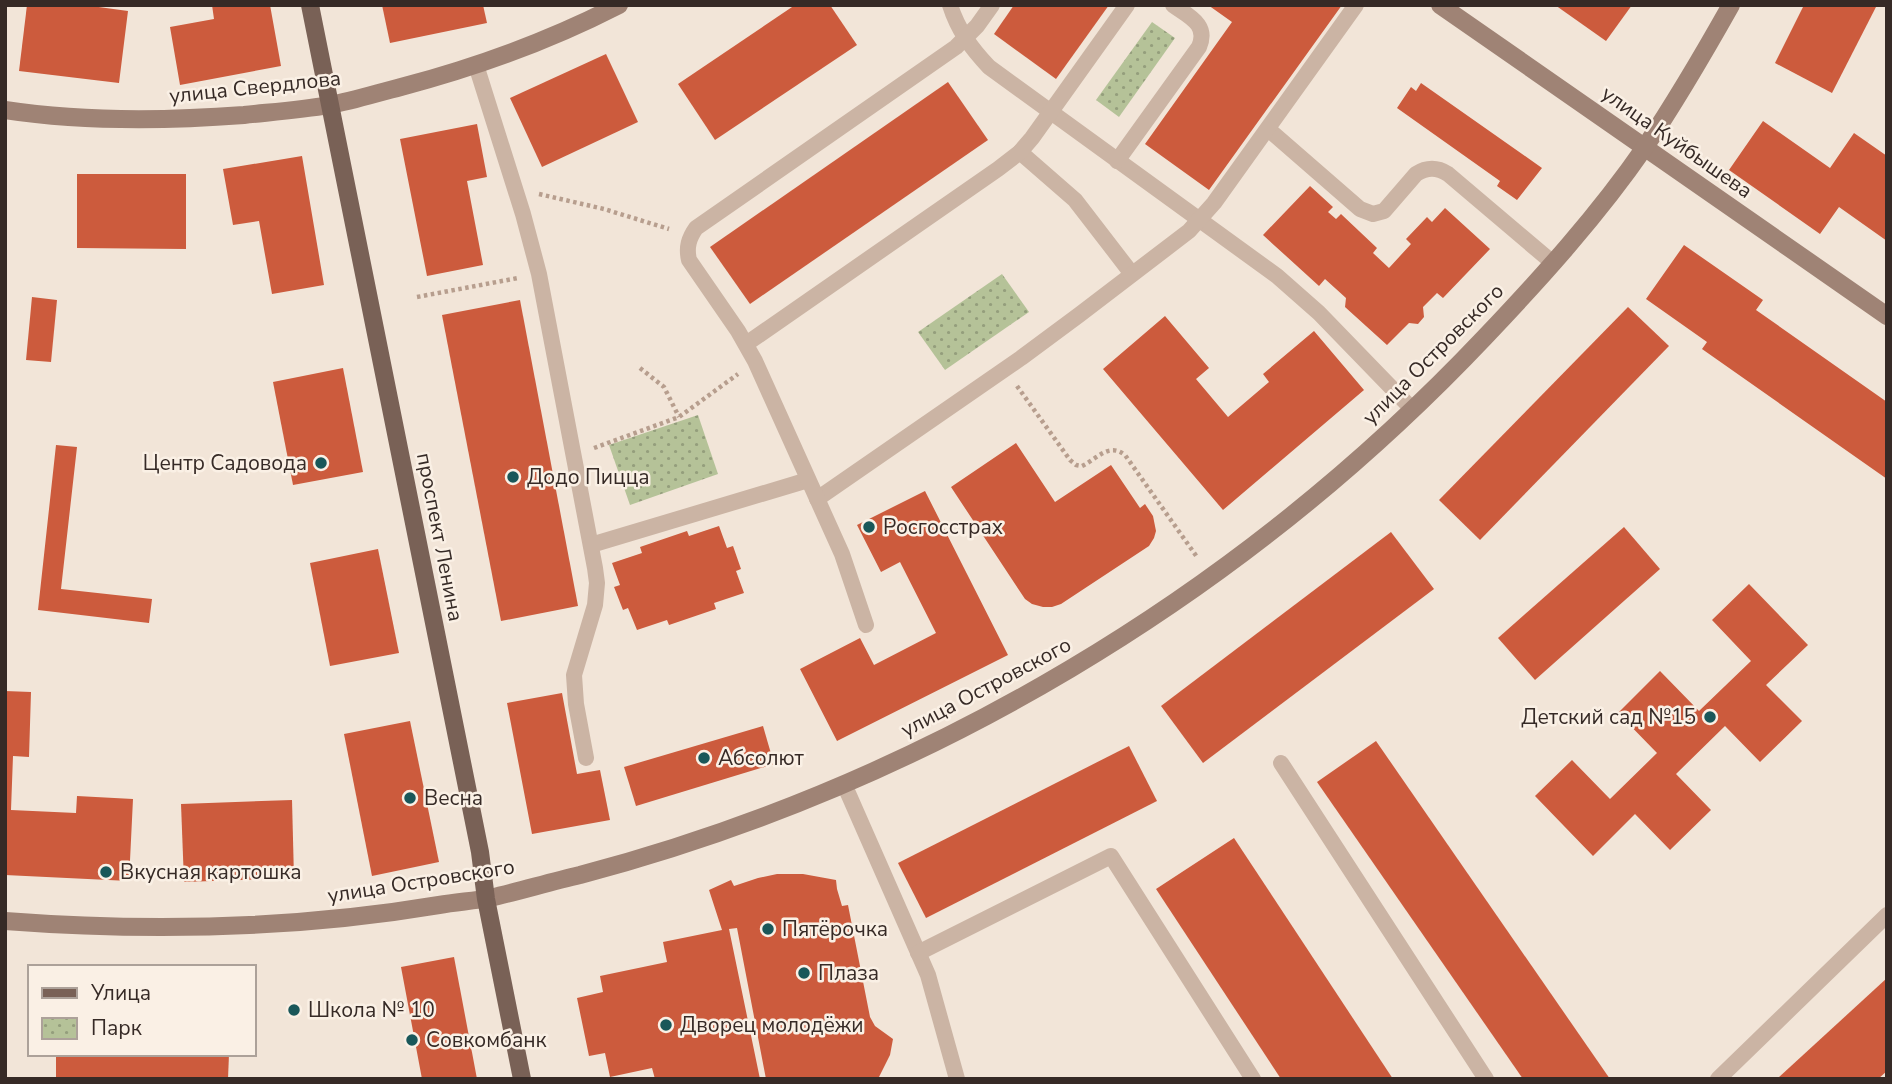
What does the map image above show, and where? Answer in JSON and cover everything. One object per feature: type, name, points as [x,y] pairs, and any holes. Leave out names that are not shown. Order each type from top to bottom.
[{"type":"main road","name":"проспект Ленина","points":[[310,5],[480,852],[486,899],[522,1079]]},
{"type":"street","name":"улица Свердлова","points":[[5,110],[111,120],[189,119],[329,105],[447,75],[518,51],[620,5]]},
{"type":"street","name":"улица Куйбышева","points":[[1440,5],[1887,316]]},
{"type":"street","name":"улица Островского","points":[[5,921],[124,927],[236,926],[324,920],[486,899],[632,861],[765,816],[915,752],[1019,699],[1115,641],[1211,577],[1308,502],[1413,410],[1553,263],[1602,203],[1645,147],[1699,62],[1731,5]]},
{"type":"lane","points":[[950,5],[965,39],[989,66],[1295,291],[1413,410]]},
{"type":"lane","points":[[866,625],[842,554],[755,361],[689,260],[687,252],[690,236],[696,228],[944,56],[965,39],[992,5]]},
{"type":"lane","points":[[746,344],[1020,152],[1128,5]]},
{"type":"lane","points":[[1117,161],[1199,47],[1202,39],[1199,26],[1173,5]]},
{"type":"lane","points":[[817,499],[1005,368],[1189,231],[1214,203],[1356,5]]},
{"type":"lane","points":[[476,65],[539,274],[596,576],[597,595],[574,676],[586,758]]},
{"type":"lane","points":[[1268,129],[1360,208],[1373,215],[1384,211],[1416,174],[1432,168],[1440,169],[1553,263]]},
{"type":"lane","points":[[1020,152],[1075,200],[1132,274]]},
{"type":"lane","points":[[591,545],[808,480]]},
{"type":"lane","points":[[1281,763],[1486,1079]]},
{"type":"lane","points":[[844,784],[928,975],[957,1079]]},
{"type":"lane","points":[[918,953],[1111,856],[1254,1079]]},
{"type":"lane","points":[[1718,1079],[1887,915]]},
{"type":"path","points":[[515,188],[604,209],[690,236]]},
{"type":"path","points":[[417,297],[539,274]]},
{"type":"path","points":[[573,455],[679,417],[755,361]]},
{"type":"path","points":[[640,368],[664,387],[679,417]]},
{"type":"path","points":[[1005,368],[1076,465],[1082,466],[1113,449],[1125,455],[1211,577]]},
{"type":"green space","points":[[1152,22],[1175,38],[1119,117],[1096,100]]},
{"type":"green space","points":[[1002,274],[1029,312],[945,370],[918,332]]},
{"type":"green space","points":[[698,415],[718,474],[630,505],[609,445]]},
{"type":"building","points":[[27,5],[84,5],[128,11],[119,83],[19,71]]},
{"type":"building","points":[[212,5],[270,5],[281,66],[180,85],[170,27],[214,19]]},
{"type":"building","points":[[382,5],[483,5],[487,23],[390,43]]},
{"type":"building","points":[[795,5],[830,5],[857,45],[715,140],[678,84]]},
{"type":"building","points":[[1014,5],[1109,5],[1056,79],[994,34]]},
{"type":"building","points":[[1208,5],[1342,5],[1209,190],[1145,144],[1232,22]]},
{"type":"building","points":[[1555,5],[1632,5],[1606,41]]},
{"type":"building","points":[[1804,5],[1877,5],[1832,93],[1775,63]]},
{"type":"building","points":[[606,54],[638,122],[542,167],[510,98]]},
{"type":"building","points":[[948,82],[988,140],[750,304],[710,247]]},
{"type":"building","points":[[1421,83],[1542,168],[1517,200],[1497,186],[1500,181],[1397,108],[1411,87],[1416,91]]},
{"type":"building","points":[[1763,121],[1830,168],[1854,133],[1887,156],[1887,241],[1839,207],[1820,234],[1729,170]]},
{"type":"building","points":[[477,124],[487,177],[467,181],[483,265],[427,276],[400,139]]},
{"type":"building","points":[[302,156],[324,285],[272,294],[259,221],[233,225],[223,169]]},
{"type":"building","points":[[77,174],[186,174],[186,249],[77,248]]},
{"type":"building","points":[[1310,186],[1333,207],[1328,212],[1336,219],[1341,214],[1377,248],[1373,253],[1389,268],[1411,244],[1406,239],[1427,217],[1432,222],[1445,208],[1490,249],[1443,298],[1437,293],[1423,307],[1424,317],[1418,324],[1409,323],[1387,345],[1345,307],[1346,298],[1325,279],[1319,286],[1263,235]]},
{"type":"building","points":[[1684,245],[1763,300],[1756,310],[1887,402],[1887,479],[1702,349],[1707,342],[1646,299]]},
{"type":"building","points":[[32,297],[57,300],[51,362],[26,360]]},
{"type":"building","points":[[520,300],[578,606],[501,621],[442,315]]},
{"type":"building","points":[[1628,307],[1669,346],[1480,540],[1439,500]]},
{"type":"building","points":[[1165,316],[1209,368],[1196,379],[1228,417],[1269,382],[1263,374],[1314,331],[1364,390],[1223,510],[1103,369]]},
{"type":"building","points":[[343,368],[363,472],[293,485],[273,382]]},
{"type":"building","points":[[1016,443],[1055,502],[1111,465],[1140,508],[1145,504],[1153,516],[1156,531],[1149,546],[1061,604],[1043,607],[1025,599],[951,487]]},
{"type":"building","points":[[56,445],[77,447],[61,589],[152,599],[149,623],[38,610]]},
{"type":"building","points":[[925,491],[1008,655],[837,741],[800,669],[860,638],[874,665],[936,633],[900,562],[881,572],[857,525]]},
{"type":"building","points":[[719,526],[727,548],[733,546],[741,569],[736,571],[744,593],[714,603],[716,609],[669,625],[667,620],[637,630],[628,608],[623,610],[614,587],[620,585],[612,563],[642,553],[640,547],[687,531],[689,536]]},
{"type":"building","points":[[1624,527],[1660,569],[1535,680],[1498,638]]},
{"type":"building","points":[[1391,532],[1434,589],[1203,763],[1161,706]]},
{"type":"building","points":[[378,549],[399,653],[330,666],[310,563]]},
{"type":"building","name":"Детский сад №15","points":[[1749,584],[1808,645],[1766,685],[1802,721],[1760,762],[1725,726],[1676,774],[1711,810],[1670,850],[1635,814],[1593,856],[1535,796],[1572,760],[1610,799],[1657,753],[1618,713],[1660,671],[1699,711],[1751,661],[1712,620]]},
{"type":"building","points":[[5,691],[31,692],[29,757],[13,756],[11,810],[76,813],[77,796],[133,799],[129,881],[5,875]]},
{"type":"building","points":[[562,693],[577,774],[600,770],[610,820],[532,834],[507,703]]},
{"type":"building","points":[[410,721],[439,862],[372,876],[344,734]]},
{"type":"building","points":[[763,726],[774,764],[636,806],[624,767]]},
{"type":"building","points":[[1376,741],[1610,1079],[1523,1079],[1317,782]]},
{"type":"building","points":[[1129,746],[1157,801],[926,918],[898,863]]},
{"type":"building","points":[[292,800],[294,878],[184,882],[181,804]]},
{"type":"building","points":[[1234,838],[1393,1079],[1281,1079],[1156,889]]},
{"type":"building","points":[[777,874],[803,874],[836,880],[842,906],[848,905],[870,1017],[875,1026],[893,1039],[890,1055],[878,1079],[766,1079],[737,928],[729,929],[760,1079],[655,1079],[652,1068],[610,1077],[605,1053],[589,1056],[577,998],[603,992],[600,976],[667,962],[663,942],[722,930],[709,890],[731,880],[734,886]]},
{"type":"building","points":[[454,957],[477,1079],[422,1079],[401,967]]},
{"type":"building","points":[[1887,978],[1887,1071],[1878,1079],[1777,1079]]},
{"type":"building","points":[[56,1056],[229,1056],[228,1079],[56,1079]]},
{"type":"place","name":"Центр Садовода","points":[[321,463]]},
{"type":"place","name":"Додо Пицца","points":[[513,477]]},
{"type":"place","name":"Росгосстрах","points":[[869,527]]},
{"type":"place","name":"Детский сад №15","points":[[1710,717]]},
{"type":"place","name":"Абсолют","points":[[704,758]]},
{"type":"place","name":"Весна","points":[[410,798]]},
{"type":"place","name":"Вкусная картошка","points":[[106,872]]},
{"type":"place","name":"Пятёрочка","points":[[768,929]]},
{"type":"place","name":"Плаза","points":[[804,973]]},
{"type":"place","name":"Школа № 10","points":[[294,1010]]},
{"type":"place","name":"Дворец молодёжи","points":[[666,1025]]},
{"type":"place","name":"Совкомбанк","points":[[412,1040]]}]
